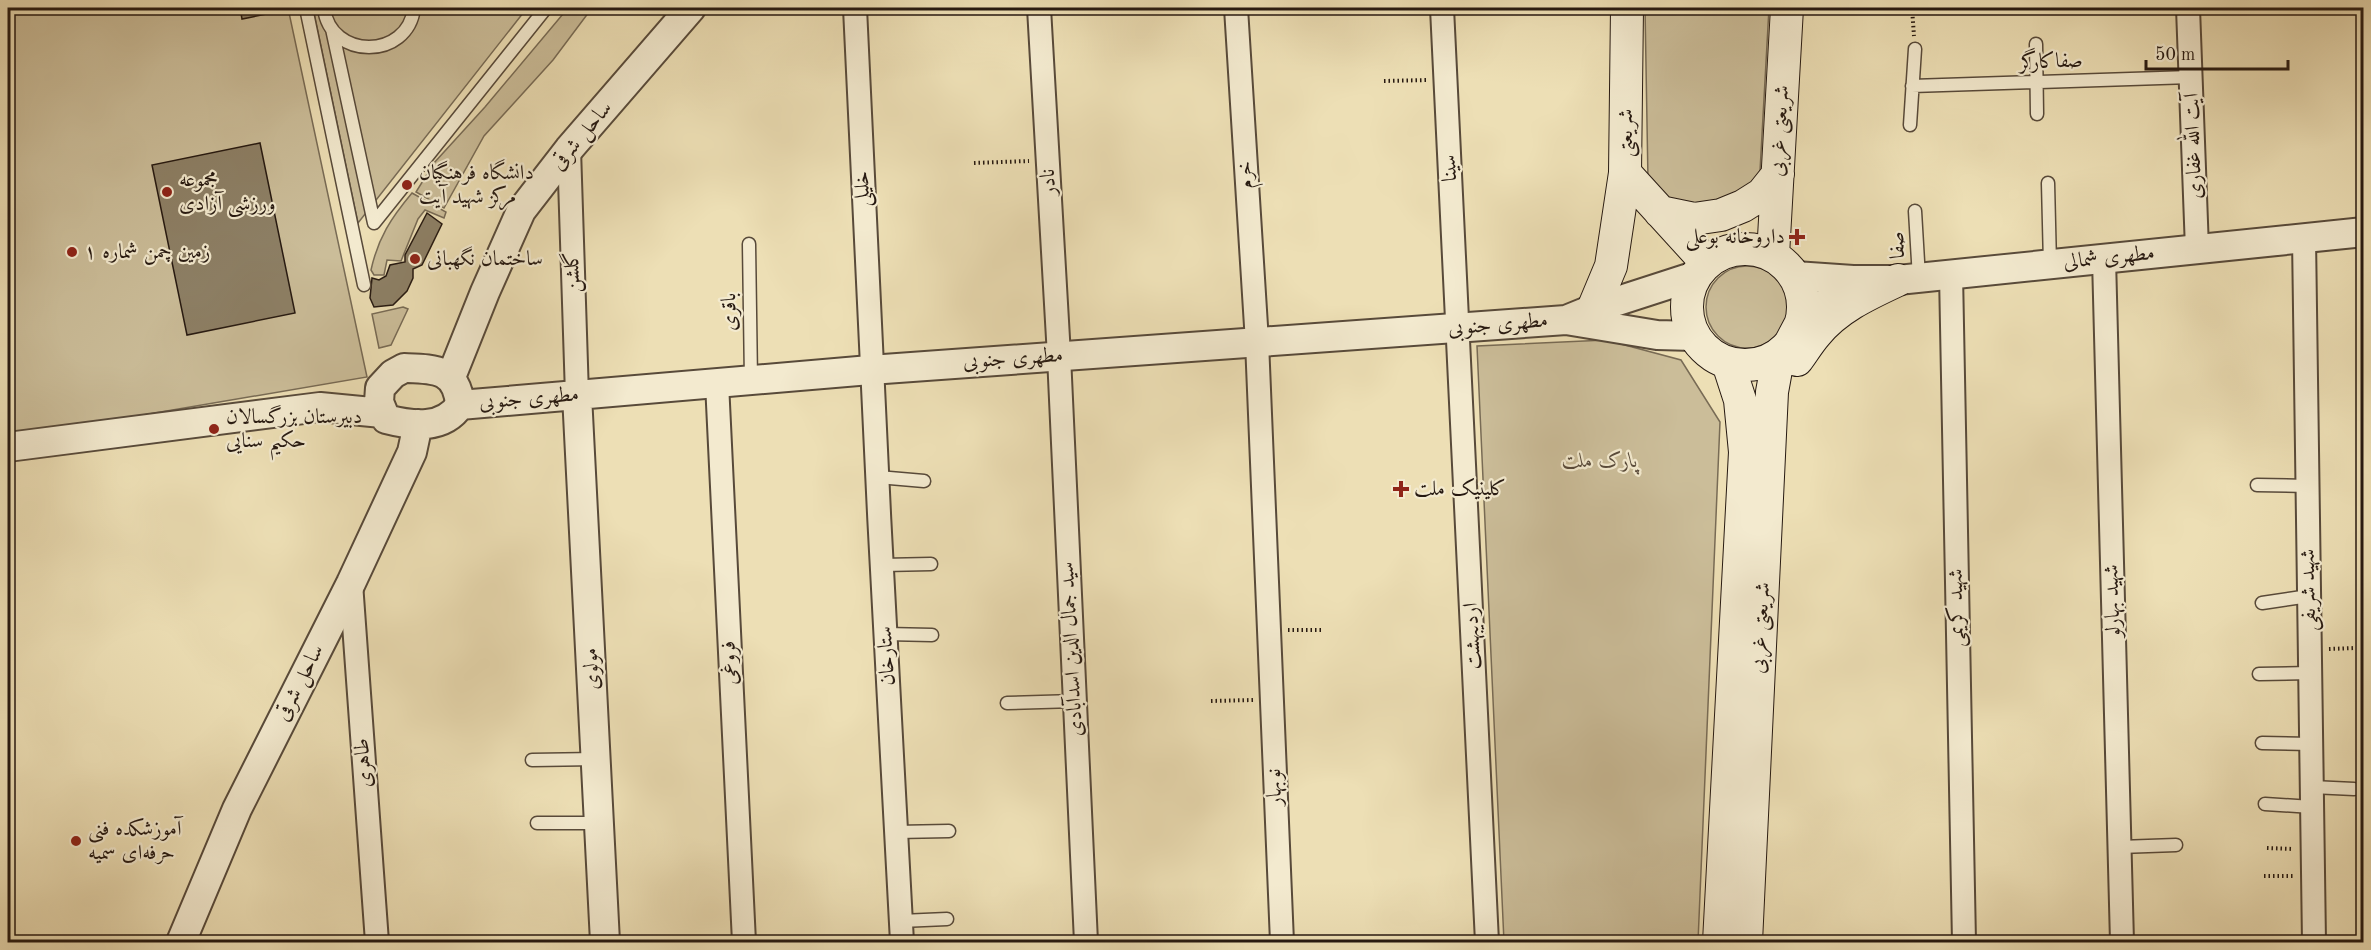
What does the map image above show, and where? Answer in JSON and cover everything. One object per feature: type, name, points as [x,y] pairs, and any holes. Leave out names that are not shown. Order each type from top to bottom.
[{"type":"main road","name":"شریعتی","points":[[1627,8],[1625,173],[1660,213],[1701,269]]},
{"type":"main road","name":"شریعتی غربی","points":[[1784,266],[1778,174],[1787,8]]},
{"type":"main road","points":[[1580,314],[1611,266],[1625,173]]},
{"type":"main road","points":[[1660,213],[1694,219],[1721,215],[1743,206],[1762,194],[1778,174]]},
{"type":"main road","points":[[1739,248],[1757,249],[1784,266],[1803,298],[1796,333],[1776,357],[1761,363],[1745,365],[1728,363],[1703,348],[1694,336],[1687,308],[1688,292],[1701,269],[1722,253],[1739,248]]},
{"type":"main road","points":[[1772,392],[1817,332],[1839,313],[1859,298],[1908,279]]},
{"type":"main road","name":"شریعتی غربی","points":[[1746,942],[1772,392],[1776,370],[1796,333]]},
{"type":"main road","name":"شریعتی غربی","points":[[1719,942],[1745,452],[1740,400],[1728,363]]},
{"type":"street","name":"ساحل شرقی","points":[[451,377],[484,292],[521,210],[569,149],[691,8]]},
{"type":"street","name":"خلیلی","points":[[855,8],[870,370]]},
{"type":"street","name":"نادر","points":[[1039,8],[1059,356]]},
{"type":"street","name":"خرم","points":[[1236,8],[1257,342]]},
{"type":"street","name":"سینا","points":[[1442,8],[1458,329]]},
{"type":"street","name":"آیت الله غفاری","points":[[2188,8],[2197,249]]},
{"type":"street","name":"گلشن","points":[[569,149],[577,395]]},
{"type":"street","name":"مطهری شمالی","points":[[1784,266],[1853,280],[1908,279],[2364,232]]},
{"type":"street","name":"شهید شریفی","points":[[2304,238],[2314,942]]},
{"type":"street","name":"شهید بهارلو","points":[[2104,259],[2122,942]]},
{"type":"street","points":[[1580,314],[1701,269]]},
{"type":"street","name":"شهید کریمی","points":[[1951,274],[1964,942]]},
{"type":"street","points":[[1796,333],[1853,280]]},
{"type":"street","name":"مطهری جنوبی","points":[[460,405],[870,370],[1458,329],[1580,314]]},
{"type":"street","points":[[1580,314],[1657,335],[1694,336]]},
{"type":"street","name":"اردیبهشت","points":[[1458,329],[1487,942]]},
{"type":"street","name":"نوبهار","points":[[1257,342],[1282,942]]},
{"type":"street","name":"سید جمال الدین اسدآبادی","points":[[1059,356],[1086,942]]},
{"type":"street","points":[[404,368],[431,369],[451,377],[459,391],[460,405],[453,415],[445,420],[435,424],[407,424],[386,419],[382,413],[379,402],[380,388],[393,374],[404,368]]},
{"type":"street","name":"ستارخان","points":[[870,370],[883,565],[901,932]]},
{"type":"street","points":[[320,407],[384,382]]},
{"type":"street","name":"فروغی","points":[[717,383],[744,942]]},
{"type":"street","name":"مولوی","points":[[577,395],[605,942]]},
{"type":"street","points":[[8,447],[320,407],[382,413]]},
{"type":"street","name":"ساحل شرقی","points":[[181,942],[237,808],[351,583],[412,452],[418,424]]},
{"type":"street","name":"طاهری","points":[[351,583],[377,942]]},
{"type":"lane","points":[[306,8],[364,285]]},
{"type":"lane","points":[[324,8],[332,29],[374,223],[546,8]]},
{"type":"lane","points":[[332,29],[342,39],[355,46],[370,48],[384,46],[397,39],[407,28],[414,8]]},
{"type":"lane","points":[[2036,44],[2037,114]]},
{"type":"lane","points":[[1910,124],[1915,49]]},
{"type":"lane","name":"صفاکارگر","points":[[1912,86],[2191,77]]},
{"type":"lane","points":[[2048,183],[2050,264]]},
{"type":"lane","name":"صفا","points":[[1908,279],[1915,211]]},
{"type":"lane","name":"باقری","points":[[748,244],[751,380]]},
{"type":"lane","points":[[878,477],[924,481]]},
{"type":"lane","points":[[2257,486],[2308,486]]},
{"type":"lane","points":[[883,565],[931,564]]},
{"type":"lane","points":[[2262,603],[2309,596]]},
{"type":"lane","points":[[886,634],[932,635]]},
{"type":"lane","points":[[2259,674],[2311,673]]},
{"type":"lane","points":[[1007,704],[1075,701]]},
{"type":"lane","points":[[2262,743],[2312,744]]},
{"type":"lane","points":[[532,760],[597,759]]},
{"type":"lane","points":[[2265,804],[2354,789]]},
{"type":"lane","points":[[537,823],[600,823]]},
{"type":"lane","points":[[896,832],[949,831]]},
{"type":"lane","points":[[2120,847],[2176,844]]},
{"type":"lane","points":[[901,932],[946,919]]},
{"type":"path","points":[[1805,8],[1912,10],[1915,49]]},
{"type":"path","points":[[1384,81],[1446,80]]},
{"type":"path","points":[[974,163],[1047,161]]},
{"type":"path","points":[[1269,631],[1321,630]]},
{"type":"path","points":[[2310,650],[2355,648]]},
{"type":"path","points":[[1211,701],[1272,699]]},
{"type":"path","points":[[2267,848],[2313,850]]},
{"type":"path","points":[[2264,876],[2313,876]]},
{"type":"green space","name":"مجموعه ورزشی آزادی","points":[[8,8],[288,8],[367,377],[8,438]]},
{"type":"green space","points":[[313,8],[527,8],[358,223]]},
{"type":"green space","points":[[568,8],[592,8],[553,60],[484,136],[444,208],[416,192],[434,163],[485,107]]},
{"type":"green space","points":[[1645,8],[1769,8],[1760,171],[1732,208],[1682,208],[1648,180]]},
{"type":"green space","points":[[412,193],[446,212],[444,218],[425,210],[418,219],[401,261],[387,260],[384,275],[374,275],[371,270],[382,238]]},
{"type":"green space","points":[[1747,266],[1763,269],[1776,278],[1785,291],[1788,307],[1785,323],[1776,336],[1763,345],[1747,348],[1731,345],[1718,336],[1709,323],[1706,307],[1709,291],[1718,278],[1731,269]]},
{"type":"green space","points":[[403,307],[408,309],[391,345],[379,348],[372,314]]},
{"type":"green space","name":"پارک ملت","points":[[1606,340],[1681,360],[1720,422],[1698,942],[1504,942],[1477,346]]},
{"type":"building","points":[[240,8],[271,8],[272,13],[242,19]]},
{"type":"building","points":[[260,143],[295,313],[187,335],[152,165]]},
{"type":"building","name":"ساختمان نگهبانی","points":[[427,213],[442,224],[422,265],[413,269],[413,278],[407,291],[393,305],[374,307],[370,298],[372,278],[379,280],[386,276],[390,265],[405,262],[405,255]]},
{"type":"place","name":"دانشگاه فرهنگیان مرکز شهید آیت","points":[[407,185]]},
{"type":"place","name":"مجموعه ورزشی آزادی","points":[[167,192]]},
{"type":"place","name":"داروخانه بوعلی","points":[[1797,237]]},
{"type":"place","name":"زمین چمن شماره ۱","points":[[72,252]]},
{"type":"place","name":"ساختمان نگهبانی","points":[[415,259]]},
{"type":"place","name":"دبیرستان بزرگسالان حکیم سنایی","points":[[214,429]]},
{"type":"place","name":"کلینیک ملت","points":[[1401,489]]},
{"type":"place","name":"آموزشکده فنی حرفه‌ای سمیه","points":[[76,841]]}]
